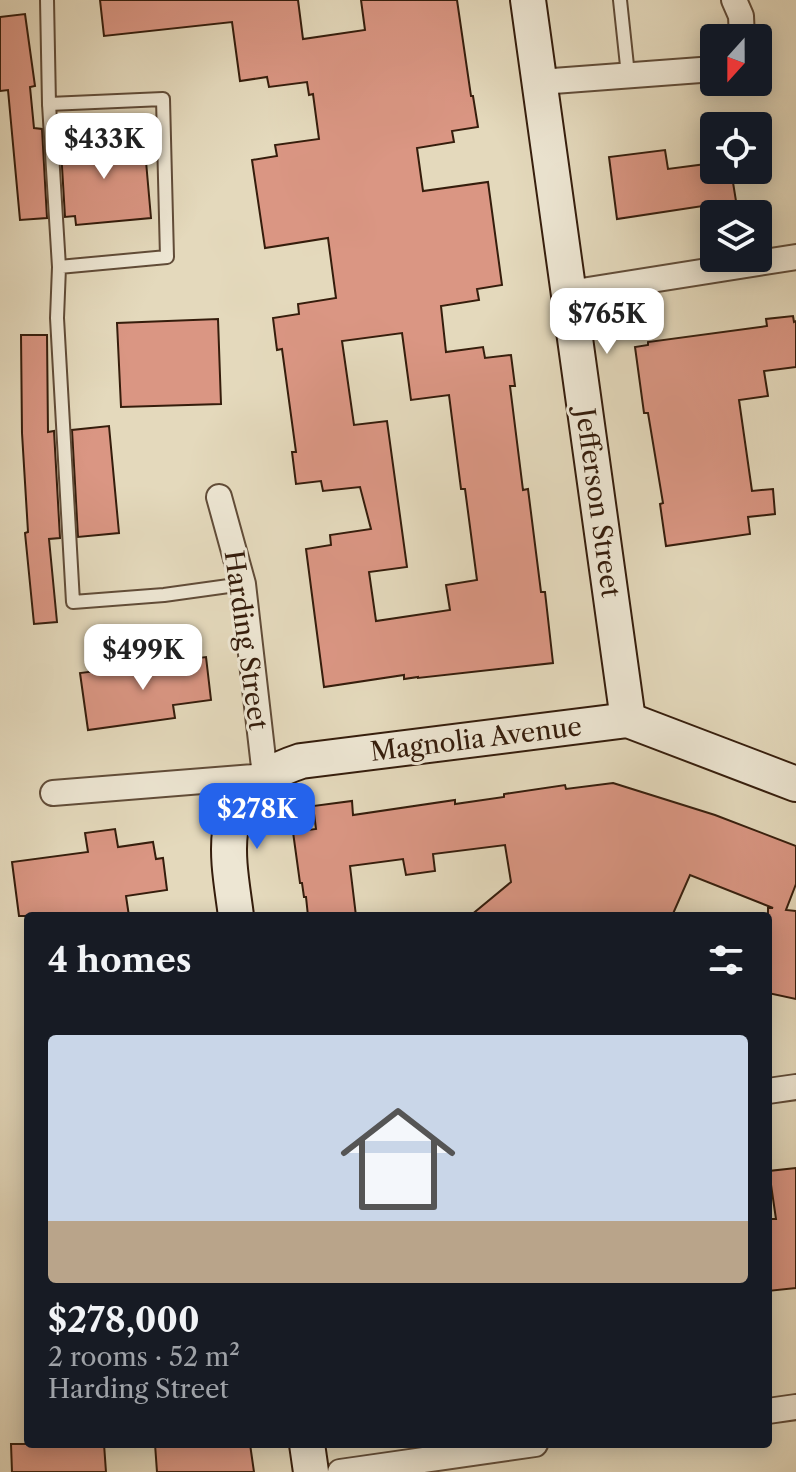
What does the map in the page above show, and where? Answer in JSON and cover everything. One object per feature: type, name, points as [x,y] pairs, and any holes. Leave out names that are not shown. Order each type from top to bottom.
[{"type":"main road","name":"Jefferson Street","points":[[528,0],[628,720]]},
{"type":"main road","name":"Magnolia Avenue","points":[[265,776],[301,761],[628,720],[796,784]]},
{"type":"main road","points":[[236,912],[228,847],[231,821],[245,793],[265,776]]},
{"type":"main road","points":[[308,1448],[311,1472]]},
{"type":"street","points":[[734,0],[741,24]]},
{"type":"street","points":[[540,82],[700,70]]},
{"type":"street","points":[[569,293],[796,257]]},
{"type":"street","name":"Harding Street","points":[[219,497],[243,584],[265,776]]},
{"type":"street","name":"Magnolia Avenue","points":[[53,793],[265,776]]},
{"type":"street","points":[[772,1090],[796,1087]]},
{"type":"street","points":[[772,1410],[796,1407]]},
{"type":"street","points":[[340,1472],[507,1448]]},
{"type":"lane","points":[[47,0],[49,104],[59,267],[57,318],[73,602],[164,595],[243,584]]},
{"type":"lane","points":[[620,0],[628,75]]},
{"type":"lane","points":[[49,104],[163,99],[167,257],[59,267]]},
{"type":"building","points":[[100,0],[298,0],[303,39],[365,30],[361,0],[457,0],[478,127],[452,131],[454,142],[417,148],[423,191],[488,182],[502,285],[477,289],[479,300],[441,306],[446,352],[483,347],[485,358],[511,355],[515,386],[510,386],[523,490],[528,489],[553,663],[418,678],[404,679],[404,675],[324,687],[306,549],[331,545],[330,535],[371,529],[360,487],[323,491],[321,481],[296,484],[292,452],[296,452],[282,349],[277,350],[273,318],[299,314],[298,304],[336,298],[328,238],[265,248],[252,160],[277,156],[275,145],[319,139],[313,94],[309,95],[307,82],[269,87],[267,77],[240,81],[232,22],[104,36]],"holes":[[[402,333],[411,400],[449,395],[477,580],[446,585],[450,610],[376,621],[369,572],[407,567],[387,421],[354,425],[342,341]]]},
{"type":"building","points":[[25,14],[35,86],[30,87],[34,128],[42,129],[47,218],[20,220],[8,90],[0,91],[0,17]]},
{"type":"building","points":[[60,133],[145,150],[151,218],[76,225],[75,216],[65,217]]},
{"type":"building","points":[[665,150],[668,169],[700,165],[700,184],[733,184],[736,200],[700,200],[700,206],[617,219],[609,157]]},
{"type":"building","points":[[793,316],[796,321],[796,367],[764,371],[768,396],[739,400],[752,491],[773,489],[775,514],[748,517],[750,534],[666,546],[660,504],[663,503],[648,413],[644,413],[635,347],[648,345],[648,342],[767,326],[766,319]]},
{"type":"building","points":[[218,319],[221,404],[121,407],[117,323]]},
{"type":"building","points":[[21,335],[47,335],[48,432],[54,431],[60,538],[49,539],[57,622],[34,624],[25,533],[28,532],[22,433]]},
{"type":"building","points":[[109,426],[119,533],[78,537],[72,430]]},
{"type":"building","points":[[206,657],[211,700],[173,705],[175,718],[88,730],[80,673]]},
{"type":"building","points":[[613,783],[715,815],[796,846],[796,884],[786,910],[796,911],[796,999],[772,994],[772,912],[768,912],[768,908],[773,908],[690,875],[674,912],[475,912],[511,882],[505,845],[433,854],[435,871],[406,875],[403,859],[350,866],[356,912],[308,912],[293,832],[316,829],[313,806],[352,801],[353,815],[455,800],[455,804],[565,785],[566,789]]},
{"type":"building","points":[[115,829],[118,847],[153,842],[156,859],[163,858],[167,890],[126,896],[128,912],[24,912],[24,916],[19,916],[12,862],[88,852],[85,833]]},
{"type":"building","points":[[796,1168],[796,1288],[772,1291],[772,1219],[776,1219],[772,1171]]},
{"type":"building","points":[[11,1444],[24,1444],[24,1448],[104,1448],[106,1472],[12,1472]]},
{"type":"building","points":[[155,1448],[251,1448],[254,1472],[157,1472]]}]
